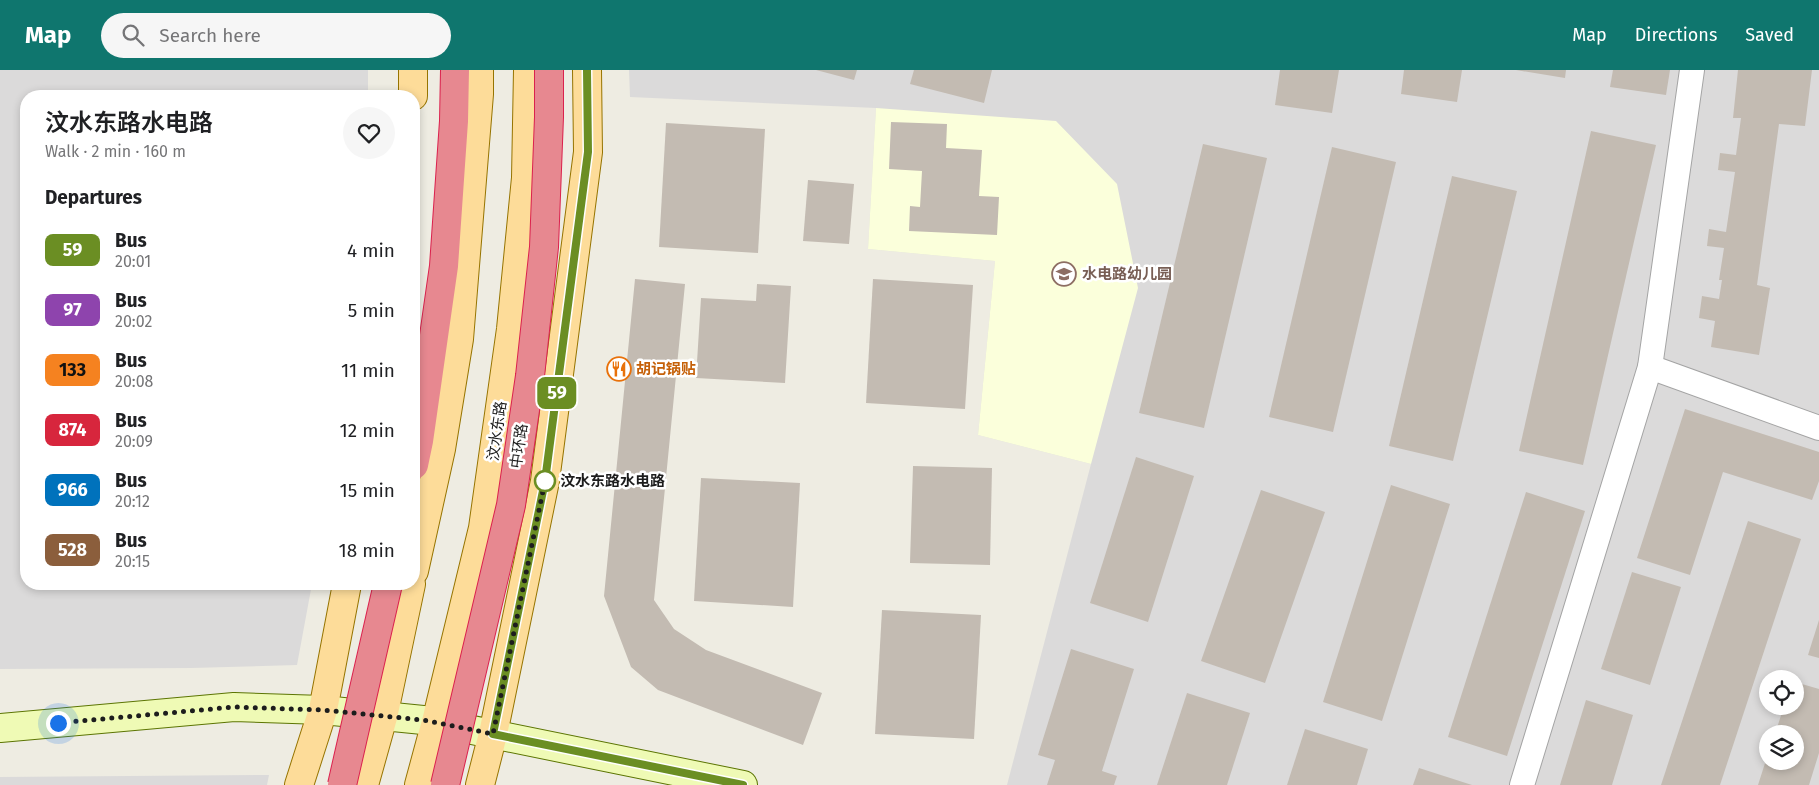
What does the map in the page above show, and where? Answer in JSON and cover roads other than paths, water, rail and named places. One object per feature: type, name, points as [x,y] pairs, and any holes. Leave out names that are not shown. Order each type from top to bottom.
[{"type":"highway","points":[[420,434],[444,266],[454,121],[455,70]]},
{"type":"highway","name":"中环路","points":[[445,785],[511,505],[527,394],[544,247],[549,70]]},
{"type":"highway","points":[[342,785],[387,590]]},
{"type":"main road","points":[[413,70],[414,90]]},
{"type":"main road","points":[[420,544],[441,448],[458,339],[479,82],[465,70]]},
{"type":"main road","name":"汶水东路","points":[[419,785],[483,528],[511,329],[526,178],[528,70]]},
{"type":"main road","points":[[480,785],[493,734],[545,481],[588,152],[586,71]]},
{"type":"main road","points":[[299,785],[323,710],[346,590]]},
{"type":"main road","points":[[364,785],[383,717],[410,590]]},
{"type":"main road","points":[[0,728],[234,707],[323,710],[436,722],[743,785]]},
{"type":"street","points":[[1522,785],[1650,367],[1692,70]]},
{"type":"street","points":[[1650,367],[1819,428]]},
{"type":"place","name":"水电路幼儿园","points":[[1064,274]]},
{"type":"place","name":"胡记锅贴","points":[[619,369]]},
{"type":"place","name":"汶水东路水电路","points":[[545,481]]}]
